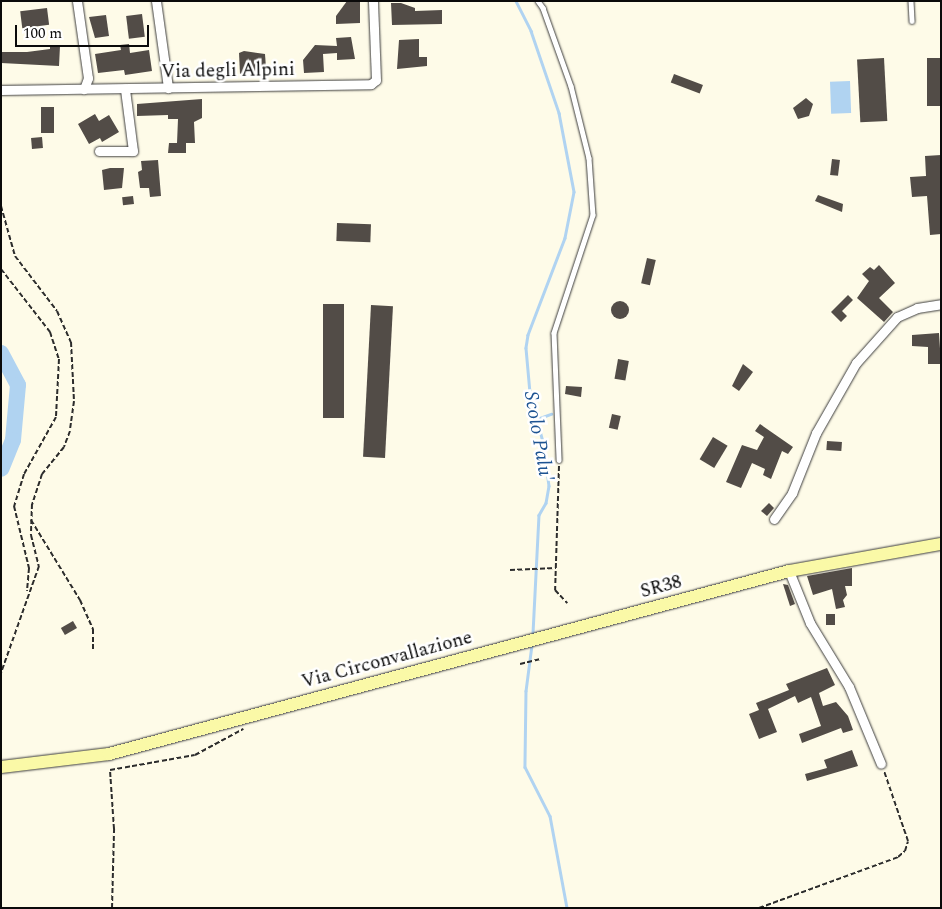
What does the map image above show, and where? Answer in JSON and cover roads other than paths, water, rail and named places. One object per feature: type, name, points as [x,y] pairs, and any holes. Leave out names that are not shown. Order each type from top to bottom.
[{"type":"main road","points":[[789,571],[941,544]]},
{"type":"main road","name":"SR38","points":[[542,638],[789,571]]},
{"type":"main road","name":"Via Circonvallazione","points":[[1,767],[37,765],[109,754],[542,638]]},
{"type":"street","points":[[77,1],[88,78],[84,89]]},
{"type":"street","points":[[156,1],[168,88]]},
{"type":"street","name":"Via degli Alpini","points":[[1,90],[371,84],[376,80],[373,1]]},
{"type":"street","points":[[99,151],[133,150],[125,89]]},
{"type":"street","points":[[774,519],[795,488],[816,433],[856,363],[897,317],[917,308],[941,304]]},
{"type":"street","points":[[789,571],[810,623],[849,687],[881,764]]},
{"type":"lane","points":[[538,1],[543,8],[571,86],[589,158],[593,215],[554,333],[559,460]]},
{"type":"lane","points":[[911,1],[912,21]]},
{"type":"water","points":[[850,81],[851,113],[831,114],[830,82]]},
{"type":"waterway","name":"Scolo Palu'","points":[[516,1],[531,31],[559,113],[574,192],[565,238],[528,335],[526,348],[530,393],[543,442],[549,486],[546,503],[539,515],[533,635]]},
{"type":"waterway","points":[[1,353],[18,385],[13,440],[1,469]]},
{"type":"waterway","points":[[537,419],[551,414]]},
{"type":"waterway","name":"Scolo Palu'","points":[[532,645],[526,691],[525,767],[550,816],[567,908]]}]
